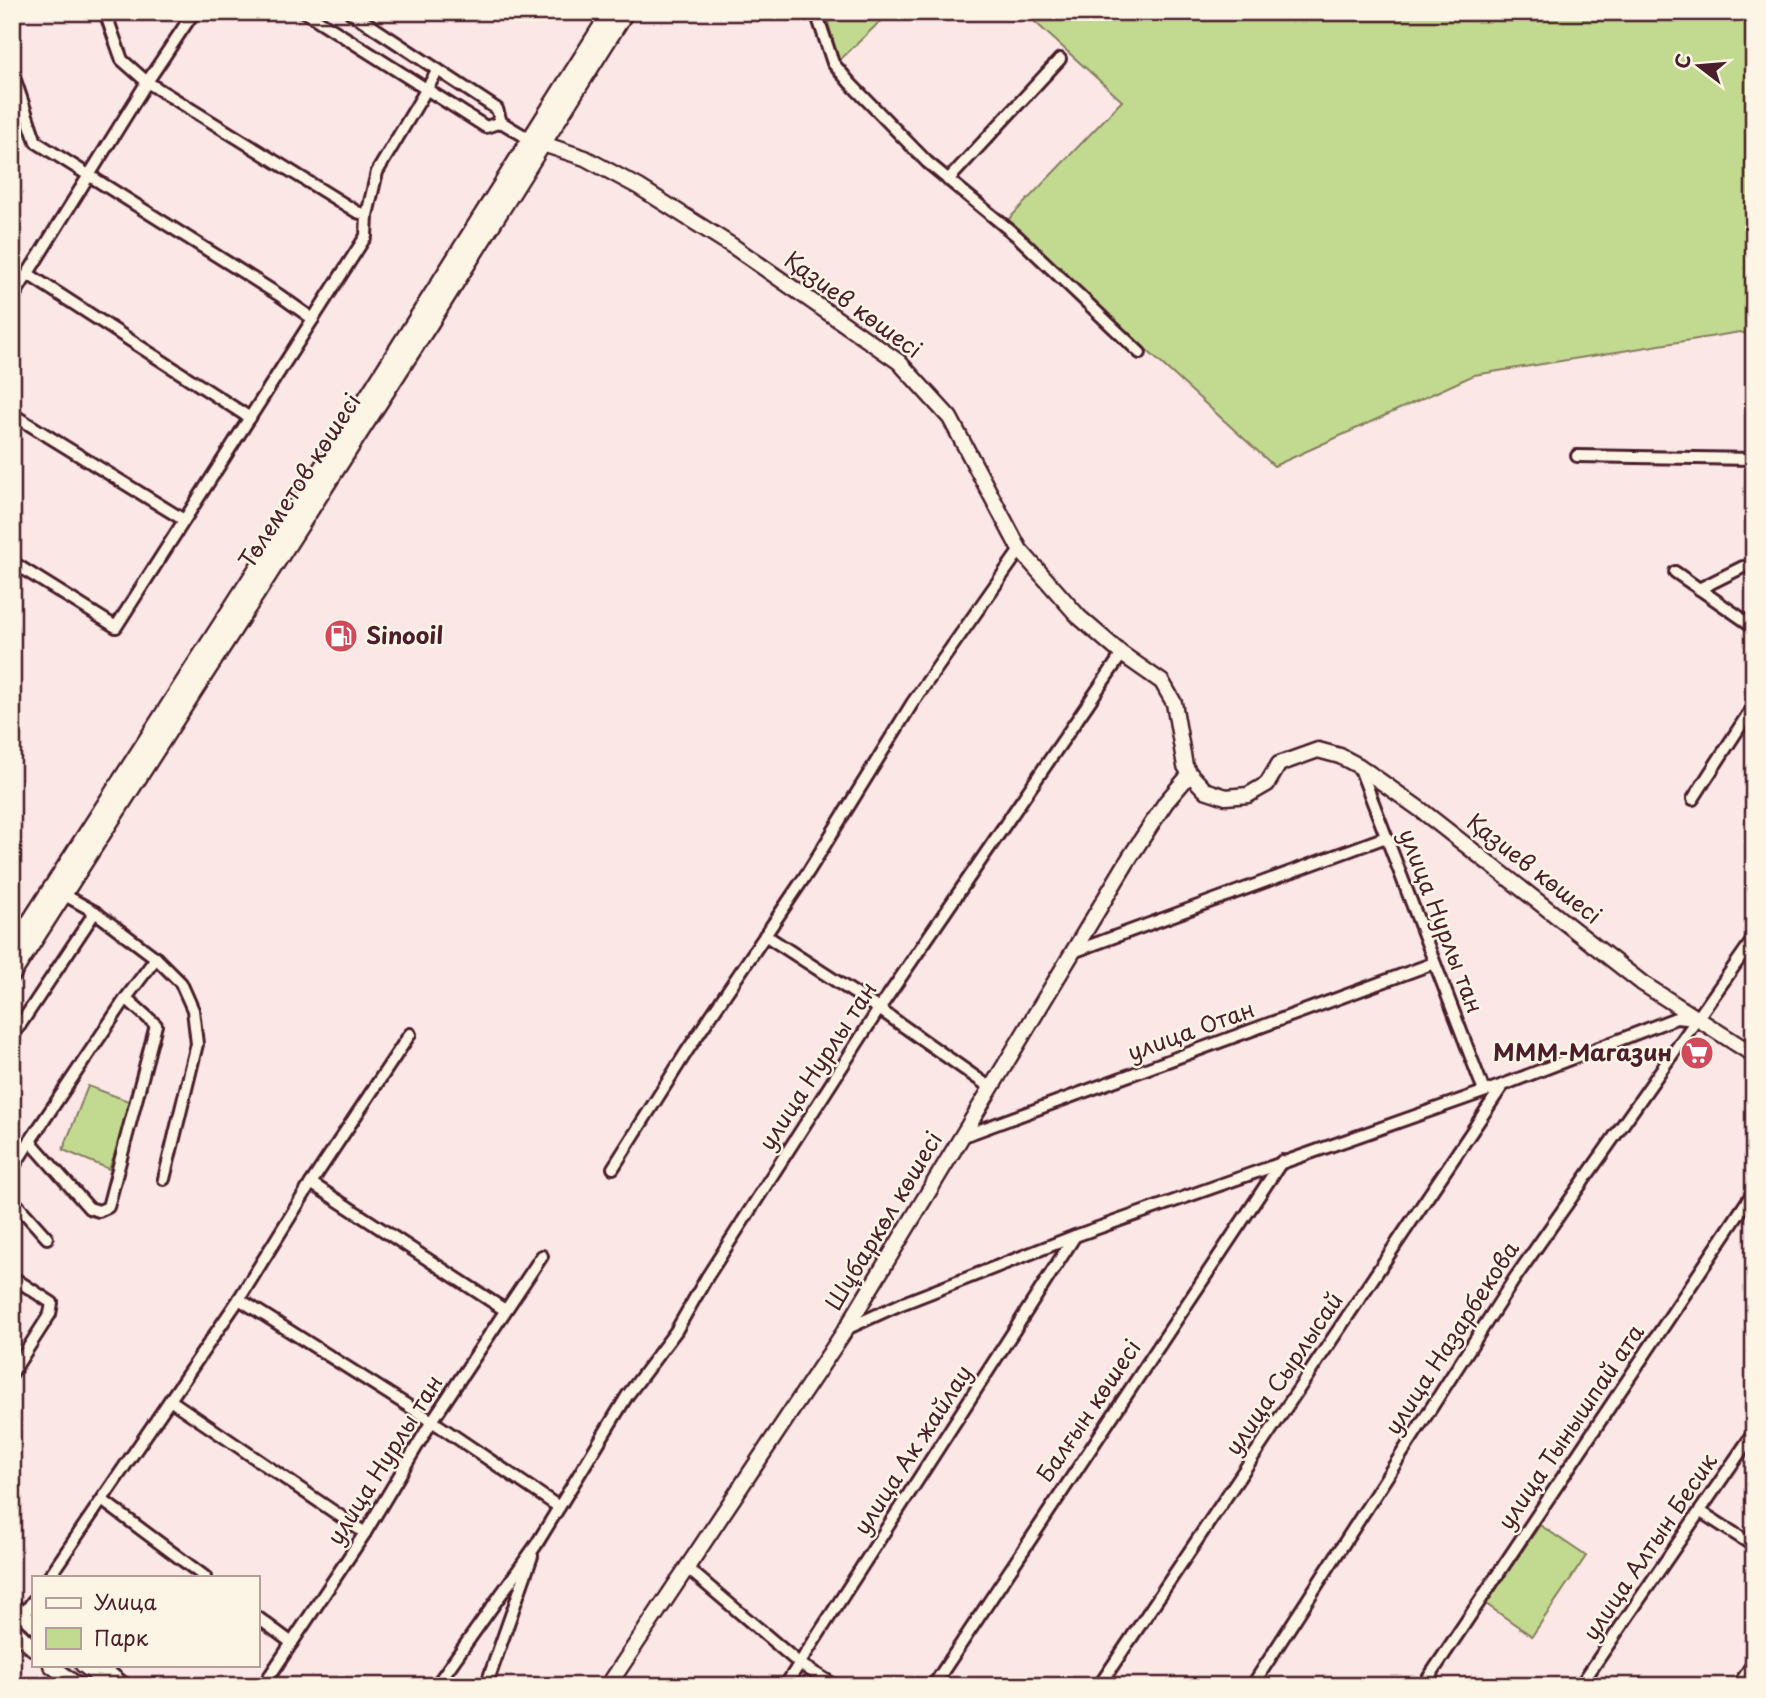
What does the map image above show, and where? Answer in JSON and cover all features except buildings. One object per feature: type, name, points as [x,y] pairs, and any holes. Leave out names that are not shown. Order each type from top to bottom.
[{"type":"main road","name":"Төлеметов көшесі","points":[[12,950],[65,892],[431,321],[611,12]]},
{"type":"main road","name":"Төлеметов көшесі","points":[[12,974],[43,914],[535,142],[625,12]]},
{"type":"street","points":[[105,12],[122,60],[147,82],[357,212],[367,215]]},
{"type":"street","points":[[12,299],[147,82],[194,12]]},
{"type":"street","points":[[305,12],[486,127],[501,122]]},
{"type":"street","points":[[350,12],[497,109],[501,122],[535,142]]},
{"type":"street","points":[[816,12],[833,63],[927,162],[1018,237],[1140,353]]},
{"type":"street","points":[[948,180],[1060,59]]},
{"type":"street","points":[[12,562],[117,627],[366,236],[367,215],[377,172],[438,70]]},
{"type":"street","points":[[12,71],[33,138],[89,177],[313,319]]},
{"type":"street","name":"Қазиев көшесі","points":[[535,142],[584,158],[639,187],[734,247],[899,362],[950,418],[1020,550],[1079,617],[1122,654],[1162,682],[1174,702],[1185,766],[1205,790],[1226,797],[1248,795],[1267,784],[1279,764],[1318,750],[1340,756],[1422,810],[1642,983],[1754,1055]]},
{"type":"street","points":[[28,274],[250,418]]},
{"type":"street","points":[[12,414],[184,520]]},
{"type":"street","points":[[1577,456],[1754,459]]},
{"type":"street","points":[[613,1168],[687,1051],[808,872],[913,702],[1020,550]]},
{"type":"street","points":[[1699,589],[1743,567]]},
{"type":"street","points":[[1675,572],[1754,627]]},
{"type":"street","name":"улица Нурлы тан","points":[[536,1545],[627,1396],[658,1357],[691,1307],[707,1277],[879,1009],[1122,654]]},
{"type":"street","points":[[1693,799],[1754,705]]},
{"type":"street","name":"улица Нурлы тан","points":[[1359,766],[1484,1091]]},
{"type":"street","name":"Шұбаркөл көшесі","points":[[608,1686],[846,1329],[1152,822],[1190,774]]},
{"type":"street","points":[[1073,952],[1386,837]]},
{"type":"street","points":[[65,892],[156,958],[181,983],[193,1010],[197,1044],[164,1179]]},
{"type":"street","points":[[12,1037],[95,912]]},
{"type":"street","points":[[765,935],[879,1009],[991,1088]]},
{"type":"street","name":"улица Назарбекова","points":[[1252,1686],[1515,1278],[1754,938]]},
{"type":"street","points":[[12,1169],[126,998],[156,958]]},
{"type":"street","name":"улица Отан","points":[[961,1137],[1434,963]]},
{"type":"street","points":[[30,1141],[89,1208],[99,1211],[108,1207],[156,1025],[126,998]]},
{"type":"street","points":[[846,1329],[901,1304],[1075,1236],[1503,1085],[1676,1018],[1697,1020]]},
{"type":"street","points":[[50,1576],[239,1299],[311,1183],[410,1034]]},
{"type":"street","name":"улица Сырлысай","points":[[1100,1686],[1503,1085]]},
{"type":"street","name":"Балғын көшесі","points":[[933,1686],[1282,1161]]},
{"type":"street","points":[[311,1183],[505,1310]]},
{"type":"street","name":"улица Тынышпай ата","points":[[1423,1686],[1754,1191]]},
{"type":"street","points":[[12,1199],[47,1238]]},
{"type":"street","name":"улица Ак жайлау","points":[[785,1686],[1075,1236]]},
{"type":"street","name":"улица Нурлы тан","points":[[262,1686],[365,1533],[432,1421],[542,1256]]},
{"type":"street","points":[[12,1278],[52,1303],[50,1314],[12,1373]]},
{"type":"street","points":[[239,1299],[432,1421],[559,1507]]},
{"type":"street","points":[[170,1400],[365,1533]]},
{"type":"street","name":"улица Алтын Бесик","points":[[1580,1686],[1754,1432]]},
{"type":"street","points":[[102,1500],[204,1576]]},
{"type":"street","points":[[1701,1511],[1754,1546]]},
{"type":"street","points":[[442,1684],[536,1545]]},
{"type":"street","points":[[486,1686],[536,1545]]},
{"type":"street","points":[[686,1567],[800,1664],[836,1686]]},
{"type":"street","points":[[259,1618],[292,1643]]},
{"type":"street","points":[[12,1628],[32,1647]]},
{"type":"street","points":[[1738,1686],[1754,1662]]},
{"type":"street","points":[[52,1666],[78,1686]]},
{"type":"street","points":[[84,1666],[111,1686]]},
{"type":"street","points":[[102,1666],[127,1686]]},
{"type":"green space","points":[[825,12],[890,12],[839,61]]},
{"type":"green space","points":[[1024,12],[1754,12],[1754,336],[1740,332],[1474,375],[1274,466],[1006,222],[1122,101]]},
{"type":"green space","points":[[88,1086],[134,1103],[109,1169],[63,1150]]},
{"type":"green space","points":[[1540,1525],[1586,1556],[1532,1636],[1486,1604]]},
{"type":"place","name":"Sinooil","points":[[341,636]]},
{"type":"place","name":"МММ-Магазин","points":[[1697,1053]]}]
